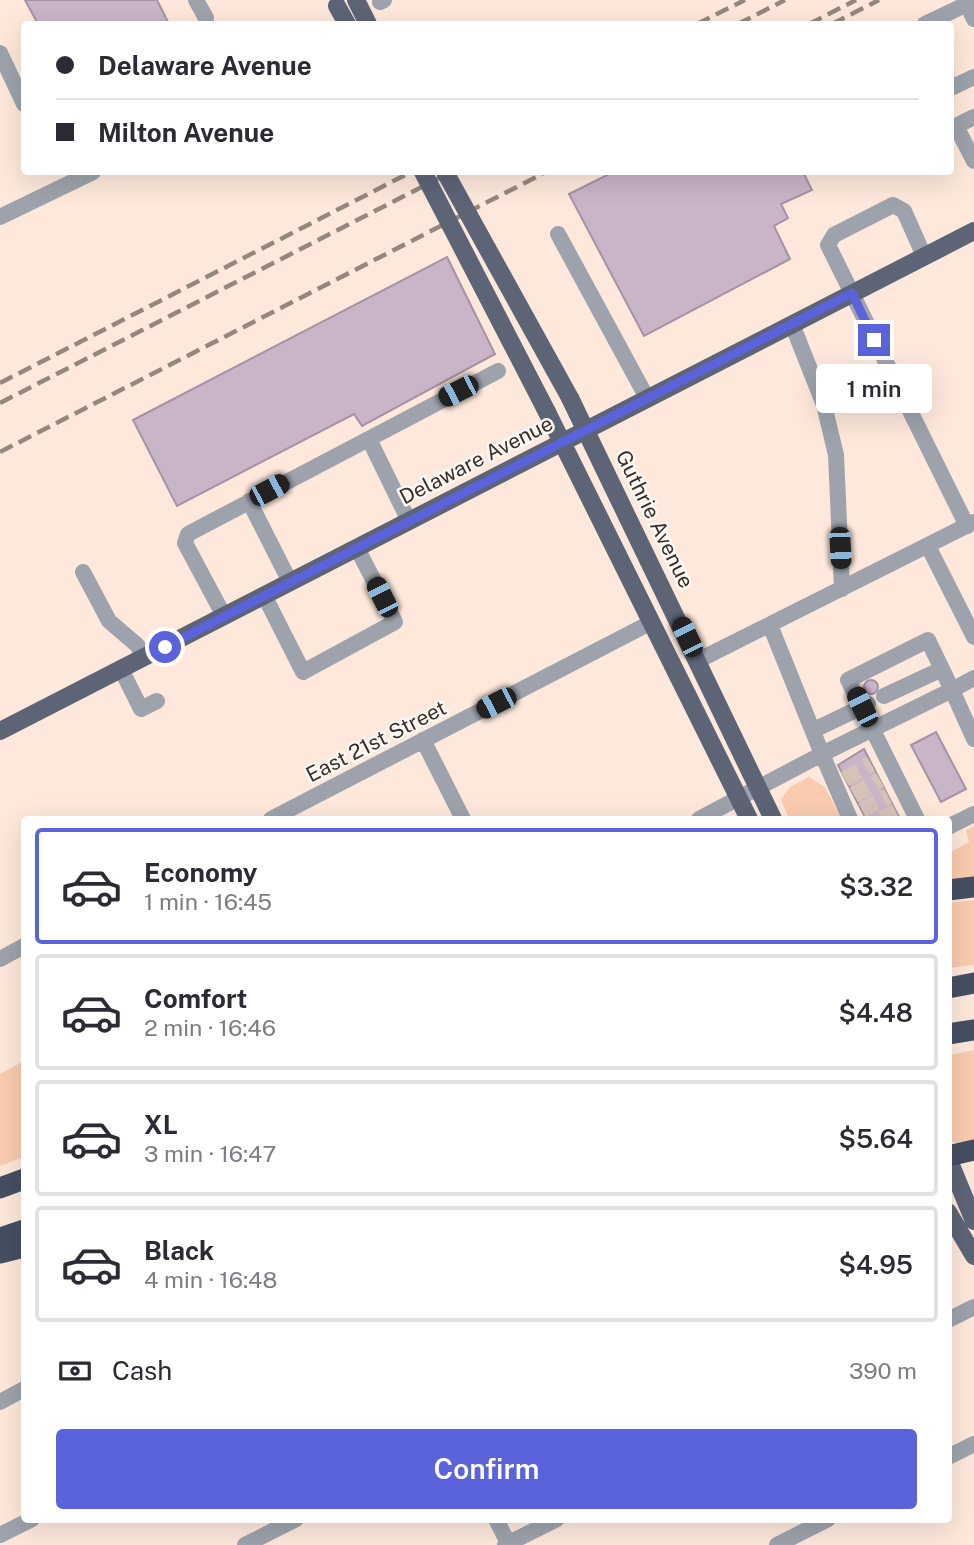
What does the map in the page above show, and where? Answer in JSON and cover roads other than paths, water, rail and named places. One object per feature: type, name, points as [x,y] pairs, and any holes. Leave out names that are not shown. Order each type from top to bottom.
[{"type":"highway","points":[[952,890],[974,887]]},
{"type":"highway","points":[[952,987],[974,983]]},
{"type":"highway","points":[[952,1033],[974,1030]]},
{"type":"highway","points":[[952,1156],[974,1150]]},
{"type":"highway","points":[[0,1188],[21,1180]]},
{"type":"highway","points":[[0,1238],[21,1231]]},
{"type":"highway","points":[[0,1253],[21,1248]]},
{"type":"main road","points":[[356,0],[366,21]]},
{"type":"main road","points":[[336,3],[345,21]]},
{"type":"main road","points":[[425,175],[547,412],[748,816]]},
{"type":"main road","name":"Guthrie Avenue","points":[[447,175],[586,429],[772,816]]},
{"type":"main road","name":"Delaware Avenue","points":[[0,732],[974,231]]},
{"type":"main road","points":[[952,1167],[974,1221]]},
{"type":"main road","points":[[952,1219],[974,1256]]},
{"type":"street","points":[[197,0],[206,18]]},
{"type":"street","points":[[931,21],[967,4],[974,19]]},
{"type":"street","points":[[0,53],[21,98]]},
{"type":"street","points":[[954,87],[974,77]]},
{"type":"street","points":[[974,117],[956,126],[974,161]]},
{"type":"street","points":[[0,217],[87,175]]},
{"type":"street","points":[[699,660],[970,524],[828,245],[834,235],[893,205],[904,211],[925,256]]},
{"type":"street","points":[[558,234],[647,398]]},
{"type":"street","points":[[792,324],[824,405],[836,455],[842,589]]},
{"type":"street","points":[[224,616],[185,543],[188,534],[202,524],[498,371]]},
{"type":"street","points":[[369,439],[410,521]]},
{"type":"street","points":[[249,501],[289,582]]},
{"type":"street","points":[[928,546],[974,637]]},
{"type":"street","points":[[264,595],[303,672],[395,622],[357,548]]},
{"type":"street","points":[[83,572],[109,621],[137,645],[145,657]]},
{"type":"street","name":"East 21st Street","points":[[277,816],[650,623]]},
{"type":"street","points":[[770,625],[822,754],[839,782],[853,815]]},
{"type":"street","points":[[908,812],[879,760],[873,730],[872,702],[848,680],[928,640],[974,739]]},
{"type":"street","points":[[121,669],[141,709],[157,701]]},
{"type":"street","points":[[814,730],[942,669]]},
{"type":"street","points":[[705,816],[974,678]]},
{"type":"street","points":[[424,740],[462,816]]},
{"type":"street","points":[[952,825],[974,814]]},
{"type":"street","points":[[0,959],[21,948]]},
{"type":"street","points":[[952,1318],[974,1307]]},
{"type":"street","points":[[0,1402],[21,1391]]},
{"type":"street","points":[[952,1455],[974,1444]]},
{"type":"street","points":[[0,1535],[24,1523]]},
{"type":"street","points":[[245,1545],[288,1523]]},
{"type":"street","points":[[498,1523],[508,1545],[549,1523]]},
{"type":"street","points":[[778,1545],[820,1523]]},
{"type":"tunnel","points":[[845,779],[871,764]]},
{"type":"tunnel","points":[[854,795],[880,780]]},
{"type":"tunnel","points":[[862,810],[888,796]]},
{"type":"tunnel","points":[[888,816],[896,812]]},
{"type":"railway","points":[[703,21],[745,0]]},
{"type":"railway","points":[[744,21],[785,0]]},
{"type":"railway","points":[[815,21],[856,0]]},
{"type":"railway","points":[[838,21],[879,0]]},
{"type":"railway","points":[[0,383],[405,175]]},
{"type":"railway","points":[[0,403],[445,175]]},
{"type":"railway","points":[[0,452],[540,175]]}]
